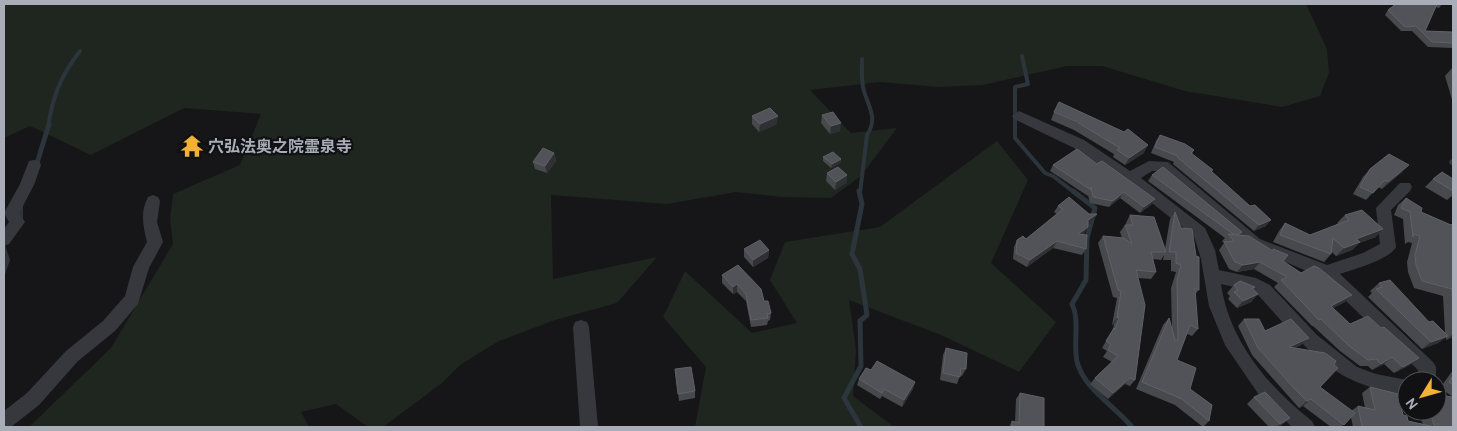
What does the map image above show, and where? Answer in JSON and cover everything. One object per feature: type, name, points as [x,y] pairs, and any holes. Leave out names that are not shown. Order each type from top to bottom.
[{"type":"street","points":[[1019,116],[1079,144],[1130,178],[1200,232],[1206,243],[1216,304],[1222,322],[1241,358],[1281,404],[1306,427]]},
{"type":"street","points":[[4,240],[17,222],[11,212],[27,185],[34,165]]},
{"type":"street","points":[[1130,178],[1149,166],[1163,166],[1180,178],[1255,243],[1327,272],[1427,367],[1427,371]]},
{"type":"street","points":[[1327,272],[1369,257],[1388,247],[1383,208],[1405,187]]},
{"type":"street","points":[[4,422],[33,399],[72,356],[109,326],[132,299],[141,267],[155,242],[149,222],[153,201]]},
{"type":"street","points":[[1212,275],[1256,285],[1264,290],[1330,357],[1345,369],[1365,379],[1397,385]]},
{"type":"street","points":[[581,327],[589,427]]},
{"type":"shaded area","points":[[4,4],[1306,4],[1327,49],[1329,73],[1320,96],[1282,107],[1185,91],[1102,66],[1067,66],[983,85],[939,87],[880,82],[810,90],[851,133],[897,128],[861,176],[831,198],[782,197],[736,192],[667,204],[551,195],[553,279],[657,257],[617,303],[555,320],[497,342],[460,365],[442,383],[383,427],[368,427],[336,404],[301,412],[309,427],[29,427],[111,348],[173,244],[170,219],[173,194],[240,165],[261,114],[184,108],[91,155],[30,126],[4,138]]},
{"type":"shaded area","points":[[52,123],[33,184],[23,206],[23,221],[5,245],[10,260],[4,277],[4,243],[19,222],[11,213],[28,185],[46,125]]},
{"type":"shaded area","points":[[997,141],[1028,180],[991,263],[1056,322],[1019,372],[941,335],[849,300],[856,350],[853,396],[894,427],[695,427],[706,367],[663,317],[685,271],[752,333],[797,323],[770,280],[785,242],[880,227]]},
{"type":"building","points":[[1396,4],[1437,4],[1425,31],[1453,32],[1453,43],[1432,42],[1416,26],[1405,27],[1388,10]]},
{"type":"building","points":[[1059,102],[1124,132],[1128,129],[1148,145],[1129,158],[1117,150],[1120,148],[1077,122],[1054,112]]},
{"type":"building","points":[[770,108],[778,116],[760,124],[752,116]]},
{"type":"building","points":[[833,112],[841,123],[831,126],[822,115]]},
{"type":"building","points":[[1160,135],[1185,144],[1194,150],[1191,153],[1213,170],[1211,171],[1250,206],[1255,205],[1271,220],[1259,225],[1178,156],[1155,147]]},
{"type":"building","points":[[543,148],[554,153],[545,166],[533,162]]},
{"type":"building","points":[[1077,149],[1097,164],[1102,161],[1155,199],[1144,207],[1124,192],[1113,201],[1093,197],[1091,187],[1091,190],[1053,165]]},
{"type":"building","points":[[833,152],[841,159],[832,164],[823,157]]},
{"type":"building","points":[[1389,154],[1409,165],[1388,182],[1385,180],[1373,193],[1360,187],[1370,169]]},
{"type":"building","points":[[838,167],[847,175],[836,182],[827,173]]},
{"type":"building","points":[[1163,167],[1242,232],[1236,235],[1233,234],[1152,175]]},
{"type":"building","points":[[1442,172],[1453,179],[1453,191],[1433,179]]},
{"type":"building","points":[[1069,197],[1089,214],[1097,214],[1088,220],[1088,227],[1078,234],[1087,235],[1086,249],[1057,241],[1030,260],[1016,253],[1017,240],[1023,236],[1026,239],[1063,209],[1058,206]]},
{"type":"building","points":[[1406,198],[1422,208],[1421,212],[1451,225],[1453,223],[1453,312],[1452,289],[1422,281],[1416,265],[1415,255],[1420,236],[1414,234],[1413,237],[1410,212],[1401,208]]},
{"type":"building","points":[[1362,210],[1383,229],[1356,239],[1360,242],[1344,248],[1333,238],[1331,254],[1280,235],[1285,223],[1310,235],[1349,220],[1345,215]]},
{"type":"building","points":[[1175,212],[1181,228],[1192,229],[1196,256],[1199,257],[1199,290],[1195,288],[1198,329],[1190,325],[1177,360],[1196,368],[1190,389],[1212,405],[1209,421],[1182,399],[1142,382],[1169,318],[1175,340],[1178,340],[1177,280],[1181,265],[1176,263],[1176,252],[1169,252]]},
{"type":"building","points":[[1130,215],[1154,217],[1166,252],[1151,252],[1156,272],[1136,270],[1145,305],[1135,380],[1130,378],[1113,393],[1095,378],[1118,356],[1108,350],[1111,344],[1106,341],[1114,328],[1115,330],[1119,317],[1117,318],[1121,291],[1118,290],[1103,236],[1124,238],[1132,244],[1125,225],[1133,225]]},
{"type":"building","points":[[1228,234],[1249,236],[1273,251],[1273,249],[1288,255],[1283,261],[1301,273],[1314,266],[1319,268],[1352,295],[1331,306],[1350,324],[1368,316],[1381,328],[1384,327],[1419,358],[1403,367],[1392,357],[1381,364],[1376,359],[1368,360],[1348,345],[1321,319],[1319,320],[1281,280],[1287,277],[1260,262],[1243,265],[1235,262],[1224,242],[1234,241]]},
{"type":"building","points":[[760,240],[769,250],[753,260],[744,249]]},
{"type":"building","points":[[738,265],[761,289],[764,301],[768,301],[771,313],[767,314],[768,318],[751,320],[746,294],[737,284],[733,287],[722,275]]},
{"type":"building","points":[[1390,280],[1429,322],[1433,321],[1448,336],[1431,342],[1376,289],[1382,287],[1379,283]]},
{"type":"building","points":[[1240,281],[1255,287],[1252,288],[1258,294],[1243,301],[1234,292],[1238,290],[1234,285]]},
{"type":"building","points":[[1244,319],[1259,319],[1265,331],[1291,319],[1309,338],[1289,347],[1325,353],[1336,361],[1334,365],[1338,368],[1320,387],[1355,413],[1344,425],[1311,399],[1307,401],[1292,386],[1258,348]]},
{"type":"building","points":[[946,348],[967,353],[966,369],[961,368],[960,377],[943,373]]},
{"type":"building","points":[[877,361],[915,382],[904,400],[884,389],[882,393],[859,379],[866,368],[871,370]]},
{"type":"building","points":[[691,367],[695,391],[678,394],[675,369]]},
{"type":"building","points":[[1453,376],[1453,385],[1449,382]]},
{"type":"building","points":[[1370,387],[1397,394],[1397,421],[1408,421],[1435,427],[1362,427],[1358,406],[1375,410]]},
{"type":"building","points":[[1265,392],[1290,418],[1280,424],[1254,397]]},
{"type":"building","points":[[1020,393],[1044,398],[1044,427],[1012,427],[1012,421],[1019,423]]},
{"type":"building","points":[[1447,396],[1453,397],[1453,427],[1435,427],[1433,421],[1447,421]]},
{"type":"waterway","points":[[48,128],[58,87],[80,51]]},
{"type":"waterway","points":[[1022,56],[1028,84],[1015,87],[1015,138],[1045,173],[1053,176],[1075,193]]},
{"type":"waterway","points":[[860,193],[867,135],[872,123],[870,108],[863,87],[862,59]]},
{"type":"waterway","points":[[859,191],[862,204],[852,254],[860,269],[867,315],[860,321],[861,366],[844,398],[861,427]]},
{"type":"waterway","points":[[1073,191],[1095,208],[1087,238],[1086,280],[1072,304],[1076,317],[1077,362],[1086,381],[1132,427]]},
{"type":"place","name":"穴弘法奥之院霊泉寺","points":[[192,146]]}]
